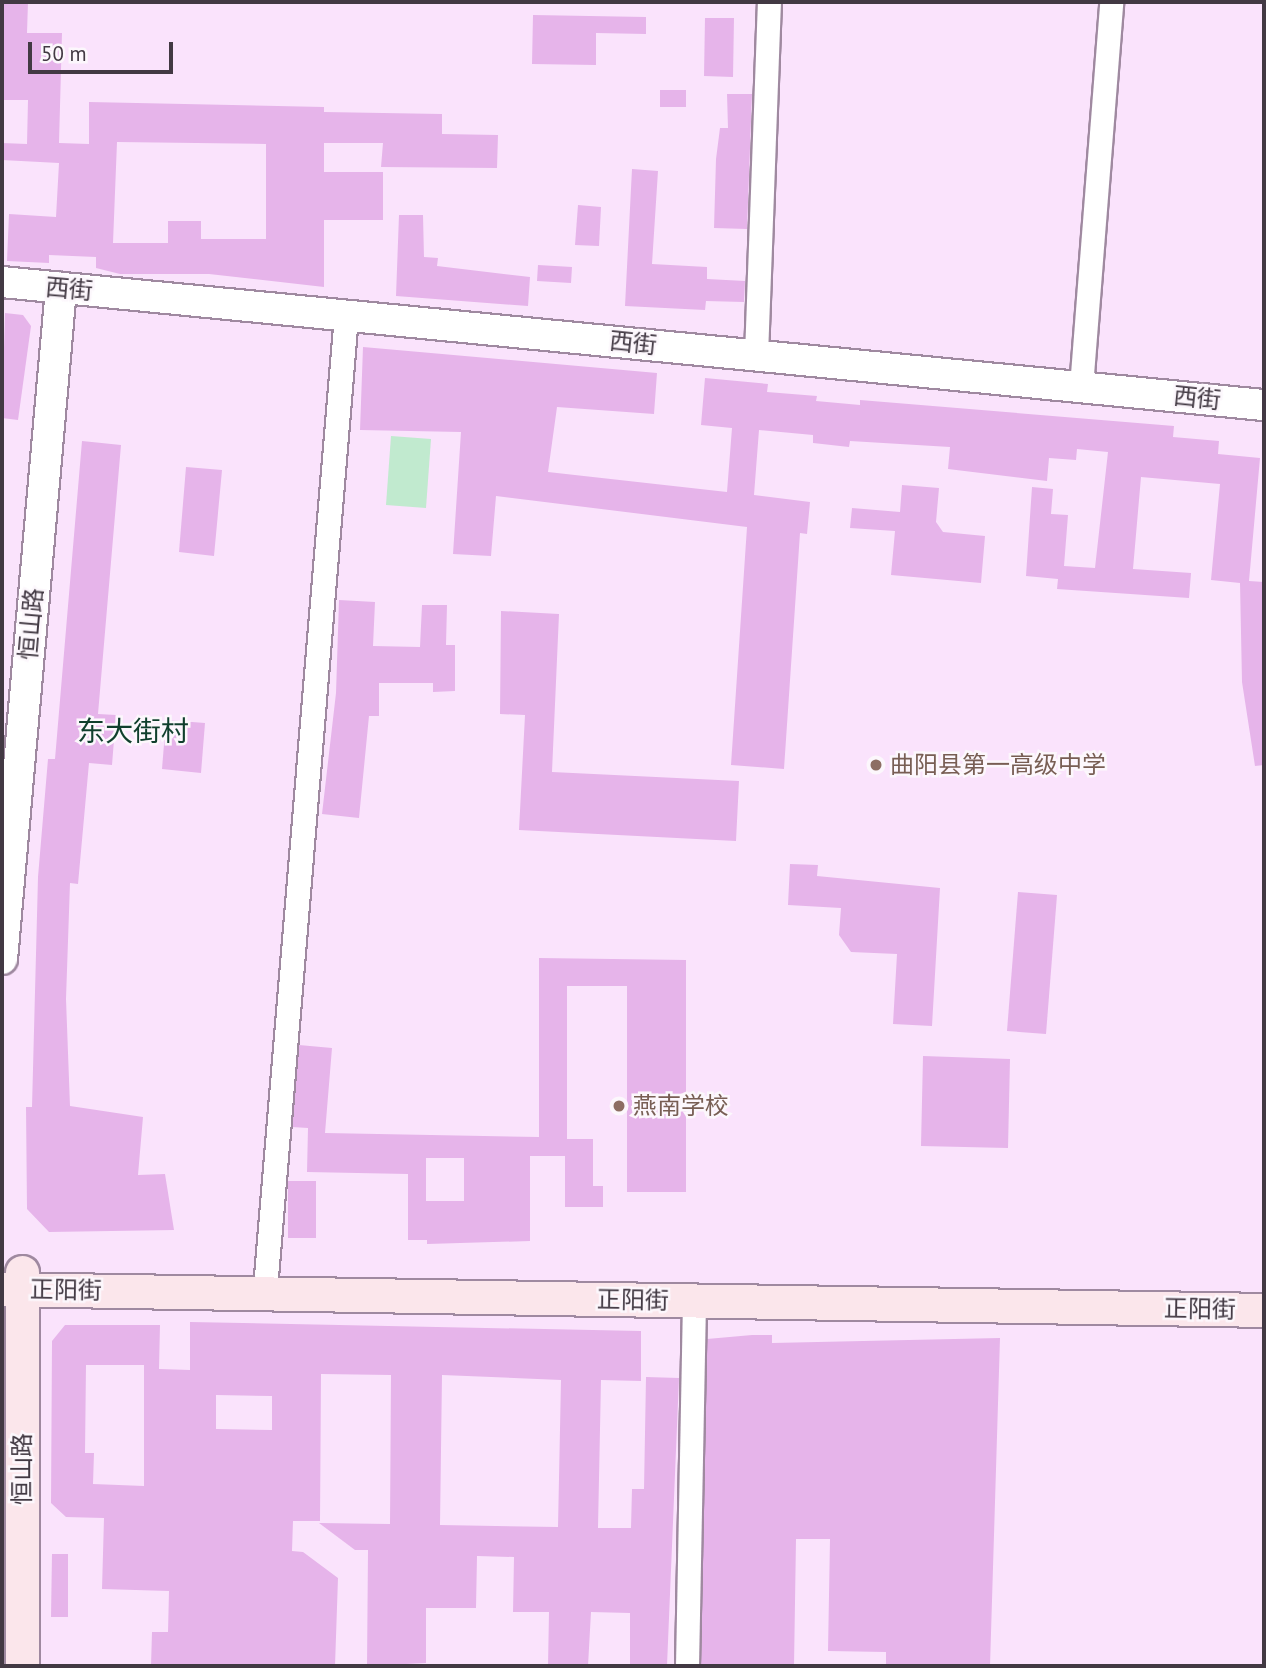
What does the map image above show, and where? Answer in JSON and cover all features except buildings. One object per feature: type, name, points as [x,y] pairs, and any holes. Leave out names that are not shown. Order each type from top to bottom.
[{"type":"main road","name":"正阳街","points":[[12,1281],[266,1276],[1264,1292]]},
{"type":"main road","name":"正阳街","points":[[12,1281],[694,1301],[1264,1310]]},
{"type":"main road","name":"恒山路","points":[[12,1281],[22,1666]]},
{"type":"street","points":[[756,355],[769,2]]},
{"type":"street","points":[[1081,387],[1111,2]]},
{"type":"street","name":"西街","points":[[2,282],[1264,405]]},
{"type":"street","name":"恒山路","points":[[2,959],[61,288]]},
{"type":"street","points":[[266,1276],[346,315]]},
{"type":"street","points":[[687,1666],[694,1301]]},
{"type":"green space","points":[[391,436],[431,439],[426,508],[386,505]]},
{"type":"place","name":"曲阳县第一高级中学","points":[[876,765]]},
{"type":"place","name":"燕南学校","points":[[619,1106]]},
{"type":"district","name":"东大街村","points":[[133,731]]}]
